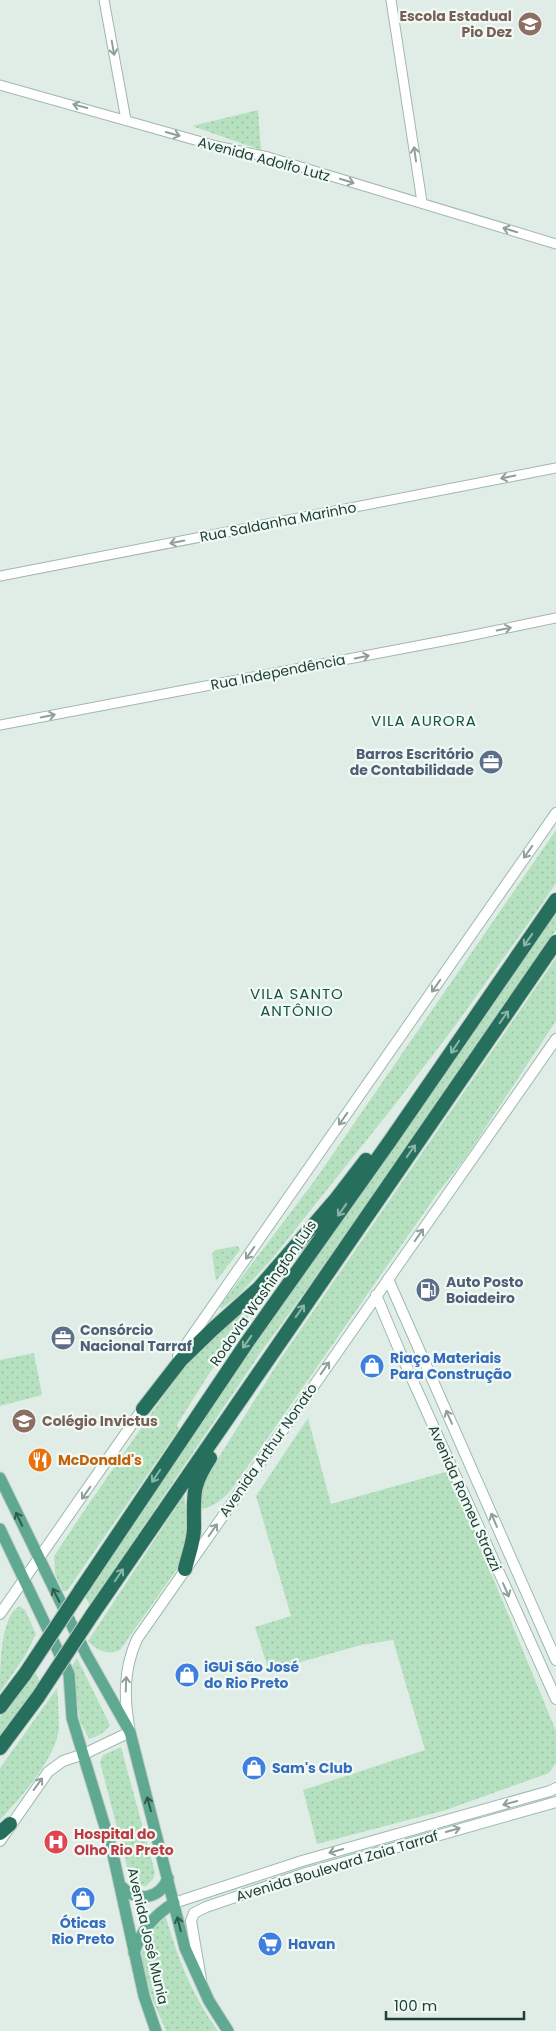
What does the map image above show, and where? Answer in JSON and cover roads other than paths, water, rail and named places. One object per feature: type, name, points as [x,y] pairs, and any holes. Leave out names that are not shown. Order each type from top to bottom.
[{"type":"highway","name":"Rodovia Washington Luís","points":[[0,1707],[25,1674],[248,1341],[390,1142],[556,900]]},
{"type":"highway","points":[[0,1748],[38,1696],[233,1409],[556,942]]},
{"type":"highway","points":[[143,1409],[181,1360],[259,1288],[336,1199],[374,1150],[390,1142]]},
{"type":"highway","points":[[185,1569],[194,1528],[192,1509],[195,1485],[224,1435],[233,1409]]},
{"type":"main road","points":[[0,1614],[556,813]]},
{"type":"main road","name":"Avenida Arthur Nonato","points":[[130,1732],[125,1703],[126,1674],[131,1652],[137,1639],[556,1039]]},
{"type":"main road","name":"Avenida Romeu Strazzi","points":[[388,1279],[556,1660]]},
{"type":"main road","name":"Avenida Romeu Strazzi","points":[[376,1296],[556,1699]]},
{"type":"main road","points":[[439,1440],[456,1434]]},
{"type":"main road","points":[[0,1478],[86,1654],[130,1732],[185,1948],[203,1989],[228,2031]]},
{"type":"main road","points":[[0,1529],[24,1581]]},
{"type":"main road","name":"Avenida José Munia","points":[[24,1581],[69,1674],[72,1718],[122,1887],[144,1996],[156,2031]]},
{"type":"main road","points":[[0,1840],[5,1829],[48,1772],[63,1761],[84,1754],[130,1732]]},
{"type":"main road","name":"Avenida Boulevard Zaia Tarraf","points":[[174,1902],[259,1873],[541,1794],[556,1788]]},
{"type":"main road","name":"Avenida Boulevard Zaia Tarraf","points":[[203,1989],[191,1928],[194,1913],[206,1907],[306,1873],[556,1802]]},
{"type":"main road","points":[[122,1887],[134,1896],[145,1897],[159,1891],[168,1878]]},
{"type":"main road","points":[[134,1952],[149,1923],[174,1902]]},
{"type":"street","points":[[104,0],[126,120]]},
{"type":"street","points":[[391,0],[422,202]]},
{"type":"street","name":"Avenida Adolfo Lutz","points":[[0,85],[216,146],[268,156],[556,244]]},
{"type":"street","name":"Rua Saldanha Marinho","points":[[0,576],[556,468]]},
{"type":"street","name":"Rua Independência","points":[[0,725],[556,618]]},
{"type":"place","name":"Escola Estadual Pio Dez","points":[[530,24]]},
{"type":"place","name":"Barros Escritório de Contabilidade","points":[[491,762]]},
{"type":"place","name":"Auto Posto Boiadeiro","points":[[428,1290]]},
{"type":"place","name":"Consórcio Nacional Tarraf","points":[[63,1338]]},
{"type":"place","name":"Riaço Materiais Para Construção","points":[[372,1366]]},
{"type":"place","name":"Colégio Invictus","points":[[24,1421]]},
{"type":"place","name":"McDonald's","points":[[40,1460]]},
{"type":"place","name":"iGUi São José do Rio Preto","points":[[187,1675]]},
{"type":"place","name":"Sam's Club","points":[[254,1768]]},
{"type":"place","name":"Hospital do Olho Rio Preto","points":[[56,1842]]},
{"type":"place","name":"Óticas Rio Preto","points":[[83,1899]]},
{"type":"place","name":"Havan","points":[[270,1944]]},
{"type":"district","name":"VILA AURORA","points":[[424,721]]},
{"type":"district","name":"VILA SANTO ANTÔNIO","points":[[297,1002]]}]
